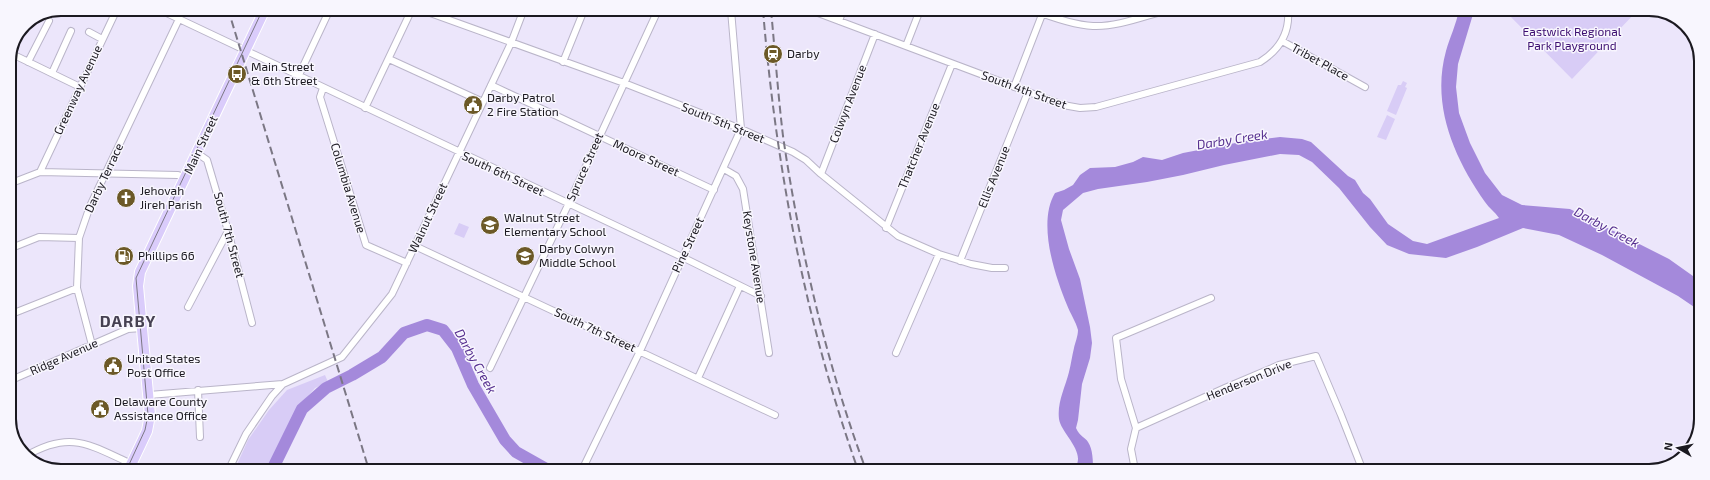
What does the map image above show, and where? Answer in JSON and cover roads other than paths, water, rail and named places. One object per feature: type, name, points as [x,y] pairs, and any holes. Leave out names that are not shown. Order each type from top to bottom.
[{"type":"main road","name":"Main Street","points":[[131,464],[149,424],[149,395],[138,286],[140,272],[262,16]]},
{"type":"street","name":"Greenway Avenue","points":[[40,172],[113,16]]},
{"type":"street","name":"South 6th Street","points":[[173,16],[568,205],[682,257],[760,296]]},
{"type":"street","points":[[299,76],[327,16]]},
{"type":"street","points":[[365,108],[409,16]]},
{"type":"street","name":"South 5th Street","points":[[438,16],[624,83],[742,129],[793,152],[806,160],[886,228],[898,236],[939,254],[960,261],[983,267],[1005,268]]},
{"type":"street","name":"Walnut Street","points":[[283,384],[342,357],[392,294],[491,85],[521,16]]},
{"type":"street","points":[[563,62],[582,16]]},
{"type":"street","name":"Spruce Street","points":[[490,368],[568,205],[655,16]]},
{"type":"street","name":"Pine Street","points":[[585,464],[640,351],[742,129],[732,16]]},
{"type":"street","name":"South 4th Street","points":[[826,16],[1070,107],[1096,107],[1252,65],[1266,58],[1282,41]]},
{"type":"street","points":[[839,21],[841,16]]},
{"type":"street","points":[[906,46],[918,16]]},
{"type":"street","points":[[1014,87],[1041,16]]},
{"type":"street","points":[[1055,16],[1077,23],[1093,26],[1113,24],[1144,16]]},
{"type":"street","name":"Tribet Place","points":[[1288,16],[1288,24],[1282,41],[1365,88]]},
{"type":"street","name":"Darby Terrace","points":[[92,345],[77,288],[79,238],[90,206],[179,19]]},
{"type":"street","points":[[28,62],[49,21]]},
{"type":"street","points":[[52,73],[71,31]]},
{"type":"street","points":[[88,32],[102,38]]},
{"type":"street","name":"Colwyn Avenue","points":[[821,174],[875,34]]},
{"type":"street","points":[[17,56],[80,87]]},
{"type":"street","points":[[389,59],[482,102]]},
{"type":"street","name":"Thatcher Avenue","points":[[886,228],[952,64]]},
{"type":"street","name":"Moore Street","points":[[491,85],[714,190]]},
{"type":"street","name":"Columbia Avenue","points":[[323,88],[320,97],[366,245],[406,263]]},
{"type":"street","name":"Ellis Avenue","points":[[960,261],[1028,92]]},
{"type":"street","name":"South 7th Street","points":[[197,153],[207,160],[228,231],[252,323]]},
{"type":"street","name":"Keystone Avenue","points":[[724,169],[736,176],[743,189],[769,353]]},
{"type":"street","points":[[16,181],[40,172],[178,175],[185,178]]},
{"type":"street","points":[[188,307],[228,231]]},
{"type":"street","points":[[16,247],[40,236],[79,238]]},
{"type":"street","name":"South 7th Street","points":[[415,246],[775,414]]},
{"type":"street","points":[[896,354],[939,254]]},
{"type":"street","points":[[698,378],[740,286]]},
{"type":"street","points":[[16,312],[77,288]]},
{"type":"street","points":[[1134,464],[1131,449],[1136,428],[1121,379],[1116,338],[1211,298]]},
{"type":"street","name":"Ridge Avenue","points":[[16,378],[128,329],[142,328]]},
{"type":"street","name":"Henderson Drive","points":[[1136,428],[1279,365],[1316,356],[1360,464]]},
{"type":"street","points":[[149,395],[283,384]]},
{"type":"street","points":[[232,464],[246,434],[268,400],[283,384]]},
{"type":"street","points":[[198,390],[200,437]]},
{"type":"street","points":[[31,453],[47,445],[67,441],[79,442],[124,464]]},
{"type":"waterway","name":"Darby Creek","points":[[275,464],[302,409],[326,388],[352,375],[382,357],[404,333],[427,325],[443,330],[457,348],[473,385],[505,440],[516,452],[537,464]]},
{"type":"tram line","points":[[129,464],[145,430],[148,415],[136,278],[260,16]]},
{"type":"railway","points":[[230,16],[367,464]]},
{"type":"railway","points":[[764,16],[776,127],[796,243],[808,300],[823,357],[839,414],[856,464]]},
{"type":"railway","points":[[772,16],[783,136],[797,220],[827,348],[864,464]]},
{"type":"place","name":"Darby","points":[[773,54]]},
{"type":"place","name":"Main Street & 6th Street","points":[[237,74]]},
{"type":"place","name":"Darby Patrol 2 Fire Station","points":[[473,105]]},
{"type":"place","name":"Jehovah Jireh Parish","points":[[126,198]]},
{"type":"place","name":"Walnut Street Elementary School","points":[[490,225]]},
{"type":"place","name":"Phillips 66","points":[[124,256]]},
{"type":"place","name":"Darby Colwyn Middle School","points":[[525,256]]},
{"type":"place","name":"United States Post Office","points":[[113,366]]},
{"type":"place","name":"Delaware County Assistance Office","points":[[100,409]]},
{"type":"district","name":"DARBY","points":[[128,321]]},
{"type":"park label","name":"Eastwick Regional Park Playground","points":[[1572,39]]}]
